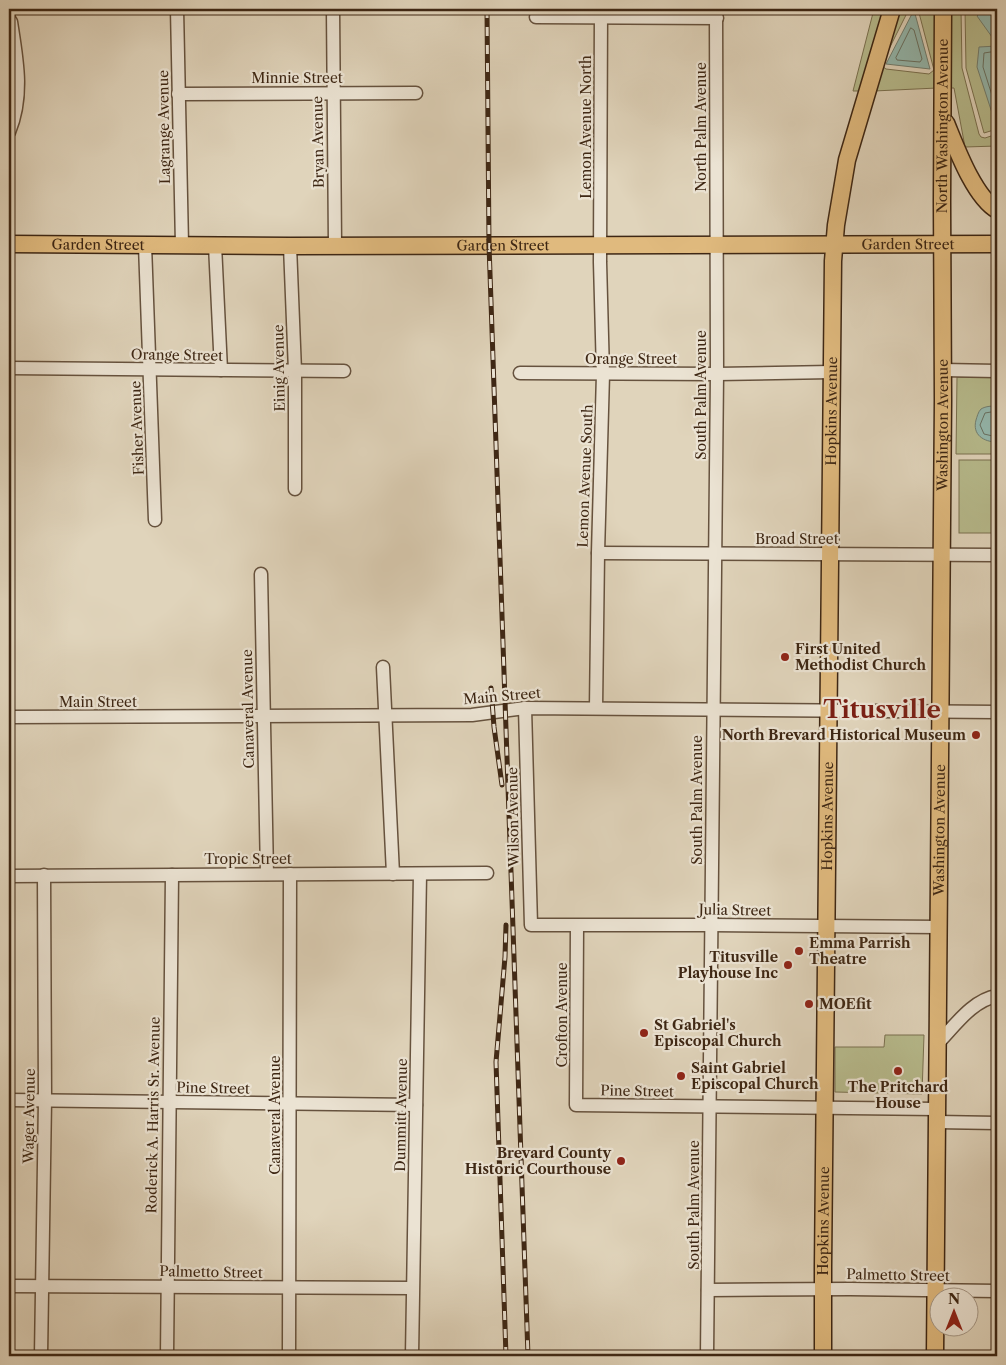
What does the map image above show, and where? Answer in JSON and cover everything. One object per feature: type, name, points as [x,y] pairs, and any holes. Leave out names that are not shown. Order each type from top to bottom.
[{"type":"main road","name":"Hopkins Avenue","points":[[823,1356],[831,372],[834,243],[847,160],[892,9]]},
{"type":"main road","name":"North Washington Avenue","points":[[942,244],[943,9]]},
{"type":"main road","points":[[942,115],[970,178],[990,206],[997,210]]},
{"type":"main road","name":"Garden Street","points":[[9,244],[290,246],[997,244]]},
{"type":"main road","name":"Washington Avenue","points":[[936,1288],[942,555],[942,244]]},
{"type":"main road","name":"Washington Avenue","points":[[935,1338],[935,1356]]},
{"type":"street","name":"Lagrange Avenue","points":[[177,9],[182,244]]},
{"type":"street","name":"Bryan Avenue","points":[[332,9],[335,245]]},
{"type":"street","points":[[536,17],[601,13],[716,13]]},
{"type":"street","name":"Lemon Avenue North","points":[[600,244],[601,13]]},
{"type":"street","name":"North Palm Avenue","points":[[716,13],[716,244]]},
{"type":"street","points":[[9,19],[18,66],[18,95],[15,116],[9,132]]},
{"type":"street","name":"Minnie Street","points":[[178,94],[416,93]]},
{"type":"street","name":"Lemon Avenue South","points":[[596,708],[603,374],[600,244]]},
{"type":"street","name":"South Palm Avenue","points":[[707,1356],[712,925],[716,244]]},
{"type":"street","name":"Fisher Avenue","points":[[145,245],[155,520]]},
{"type":"street","points":[[215,245],[220,370]]},
{"type":"street","name":"Einig Avenue","points":[[290,246],[295,371],[295,489]]},
{"type":"street","name":"Orange Street","points":[[9,368],[344,371]]},
{"type":"street","points":[[942,370],[997,371]]},
{"type":"street","name":"Orange Street","points":[[520,373],[716,374],[831,372]]},
{"type":"street","name":"Broad Street","points":[[598,553],[997,555]]},
{"type":"street","name":"Canaveral Avenue","points":[[261,574],[267,874]]},
{"type":"street","points":[[383,667],[393,874]]},
{"type":"street","name":"Main Street","points":[[9,717],[472,715],[525,708],[997,712]]},
{"type":"street","name":"Wilson Avenue","points":[[525,708],[531,926]]},
{"type":"street","name":"Tropic Street","points":[[9,876],[487,873]]},
{"type":"street","name":"Canaveral Avenue","points":[[289,1356],[290,874]]},
{"type":"street","name":"Dummitt Avenue","points":[[412,1356],[420,874]]},
{"type":"street","name":"Wager Avenue","points":[[42,1356],[45,1100],[44,875]]},
{"type":"street","name":"Roderick A. Harris Sr. Avenue","points":[[167,1356],[166,1286],[172,875]]},
{"type":"street","name":"Julia Street","points":[[531,926],[939,927]]},
{"type":"street","name":"Crofton Avenue","points":[[576,1105],[577,926]]},
{"type":"street","points":[[938,1044],[974,1007],[985,1000],[997,996]]},
{"type":"street","name":"Pine Street","points":[[9,1100],[290,1105],[416,1105]]},
{"type":"street","name":"Pine Street","points":[[576,1105],[824,1108],[937,1115],[997,1123]]},
{"type":"street","name":"Palmetto Street","points":[[9,1286],[412,1288]]},
{"type":"street","name":"Palmetto Street","points":[[708,1290],[928,1290]]},
{"type":"street","name":"Palmetto Street","points":[[978,1291],[997,1291]]},
{"type":"green space","points":[[874,9],[887,9],[863,91],[853,91]]},
{"type":"green space","points":[[898,9],[909,9],[883,61]]},
{"type":"green space","points":[[918,9],[938,9],[937,88],[874,91],[882,66],[886,69],[929,74],[934,70]]},
{"type":"green space","points":[[949,9],[961,9],[962,68],[979,134],[985,138],[997,134],[997,146],[965,147],[954,88],[948,88]]},
{"type":"green space","points":[[965,9],[997,9],[997,129],[984,133],[966,68]]},
{"type":"green space","points":[[957,377],[997,377],[997,454],[956,454]]},
{"type":"green space","points":[[959,460],[997,460],[997,533],[959,533]]},
{"type":"green space","points":[[885,1035],[924,1035],[922,1094],[835,1092],[835,1047],[884,1047]]},
{"type":"water","points":[[984,9],[997,9],[997,44],[977,16]]},
{"type":"water","points":[[914,10],[930,69],[886,64]]},
{"type":"water","points":[[997,46],[997,121],[995,122],[977,67],[979,47]]},
{"type":"water","points":[[997,406],[997,442],[988,441],[977,434],[976,420],[981,409]]},
{"type":"railway","points":[[487,9],[489,245],[528,1356]]},
{"type":"railway","points":[[491,688],[502,785]]},
{"type":"railway","points":[[506,925],[496,1062],[506,1356]]},
{"type":"place","name":"First United Methodist Church","points":[[785,657]]},
{"type":"place","name":"North Brevard Historical Museum","points":[[976,735]]},
{"type":"place","name":"Emma Parrish Theatre","points":[[799,951]]},
{"type":"place","name":"Titusville Playhouse Inc","points":[[788,965]]},
{"type":"place","name":"MOEfit","points":[[809,1004]]},
{"type":"place","name":"St Gabriel's Episcopal Church","points":[[644,1033]]},
{"type":"place","name":"The Pritchard House","points":[[898,1071]]},
{"type":"place","name":"Saint Gabriel Episcopal Church","points":[[681,1076]]},
{"type":"place","name":"Brevard County Historic Courthouse","points":[[621,1161]]},
{"type":"district","name":"Titusville","points":[[882,709]]}]
